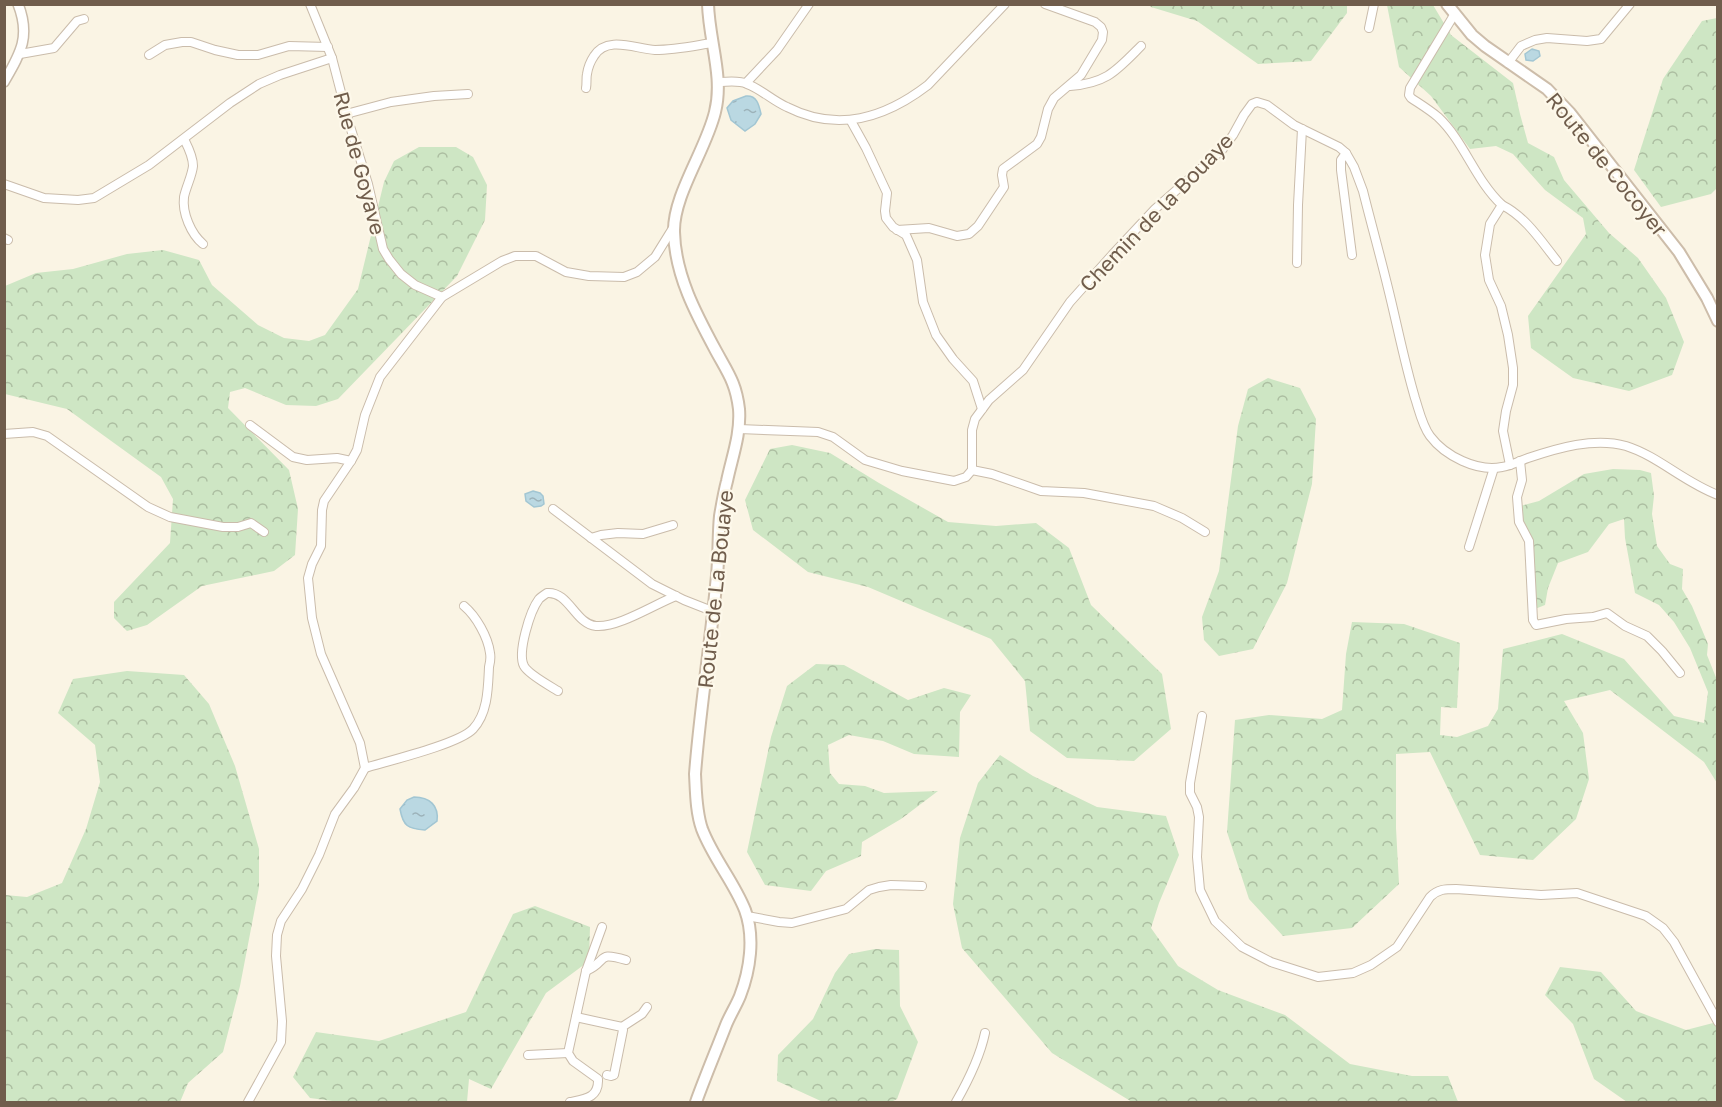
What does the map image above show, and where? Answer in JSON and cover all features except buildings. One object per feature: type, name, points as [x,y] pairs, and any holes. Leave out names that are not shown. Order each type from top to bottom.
[{"type":"main road","name":"Route de La Bouaye","points":[[696,1102],[740,995],[747,974],[750,954],[747,916],[738,893],[711,848],[702,828],[695,774],[717,575],[720,521],[739,429],[734,381],[703,326],[684,284],[677,258],[674,227],[676,211],[715,114],[719,97],[708,4]]},
{"type":"main road","name":"Route de Cocoyer","points":[[1447,4],[1472,35],[1547,89],[1570,113],[1679,252],[1718,321]]},
{"type":"street","points":[[4,82],[20,54],[25,27],[18,4]]},
{"type":"street","name":"Rue de Goyave","points":[[310,4],[332,58],[346,114],[368,184],[383,249],[401,274],[415,285],[442,297]]},
{"type":"street","points":[[746,83],[777,50],[809,4]]},
{"type":"street","points":[[719,82],[746,83],[784,106],[813,118],[851,121],[890,109],[928,85],[1005,4]]},
{"type":"street","points":[[897,230],[929,228],[957,236],[969,234],[978,226],[1004,187],[1002,169],[1037,144],[1048,109],[1054,98],[1081,75],[1102,40],[1103,32],[1095,22],[1044,4]]},
{"type":"street","points":[[1369,27],[1374,4]]},
{"type":"street","points":[[1508,63],[1521,46],[1535,40],[1547,38],[1595,41],[1601,39],[1630,4]]},
{"type":"street","points":[[1454,15],[1410,88],[1409,95],[1439,118],[1491,194],[1502,205],[1518,215],[1557,261]]},
{"type":"street","points":[[20,54],[54,48],[77,21],[84,19]]},
{"type":"street","points":[[149,55],[165,45],[182,42],[191,42],[238,55],[258,55],[289,46],[328,47]]},
{"type":"street","points":[[586,88],[590,63],[597,51],[607,45],[671,50],[712,44]]},
{"type":"street","points":[[1070,86],[1105,78],[1117,70],[1141,46]]},
{"type":"street","points":[[4,184],[44,198],[87,200],[94,198],[135,174],[259,84],[332,58]]},
{"type":"street","points":[[346,114],[391,102],[468,94]]},
{"type":"street","name":"Chemin de la Bouaye","points":[[972,470],[972,430],[975,419],[989,400],[1023,370],[1070,302],[1155,209],[1222,150],[1252,104],[1257,102],[1267,105],[1294,125],[1321,137],[1346,153]]},
{"type":"street","points":[[851,121],[887,193],[886,218],[893,227],[906,235],[917,260],[923,302],[936,335],[973,381],[982,410]]},
{"type":"street","points":[[1297,263],[1302,129]]},
{"type":"street","points":[[184,139],[192,157],[193,167],[184,197],[184,206],[193,232],[203,244]]},
{"type":"street","points":[[1352,255],[1341,170],[1341,160],[1346,153],[1363,190],[1420,415],[1428,434],[1453,456],[1473,464],[1494,468],[1569,446],[1601,443],[1625,446],[1645,454],[1701,489],[1718,495]]},
{"type":"street","points":[[1502,205],[1490,224],[1485,255],[1489,280],[1501,306],[1509,335],[1513,368],[1513,385],[1503,431],[1510,465]]},
{"type":"street","points":[[248,1102],[280,1042],[282,1021],[276,956],[277,934],[281,921],[319,855],[334,814],[354,788],[365,768],[360,743],[321,654],[312,618],[308,578],[321,546],[324,501],[357,450],[365,415],[380,377],[442,297],[502,261],[515,256],[536,256],[566,272],[589,276],[624,277],[638,272],[655,257],[674,227]]},
{"type":"street","points":[[250,425],[293,457],[307,460],[351,461]]},
{"type":"street","points":[[739,429],[818,432],[833,437],[865,460],[932,477],[954,481],[966,477],[972,470],[992,474],[1041,491],[1084,493],[1154,506],[1182,518],[1205,532]]},
{"type":"street","points":[[4,434],[33,432],[46,436],[148,507],[170,517],[223,527],[251,524],[264,532]]},
{"type":"street","points":[[1521,461],[1522,480],[1517,497],[1519,522],[1529,541],[1533,620],[1536,626],[1608,613],[1625,626],[1647,636],[1680,673]]},
{"type":"street","points":[[1469,547],[1494,468]]},
{"type":"street","points":[[553,510],[652,584],[712,611]]},
{"type":"street","points":[[591,538],[618,533],[643,534],[673,525]]},
{"type":"street","points":[[558,691],[524,667],[522,644],[532,612],[539,600],[547,594],[556,594],[565,600],[581,618],[591,625],[598,626],[628,618],[676,596]]},
{"type":"street","points":[[365,768],[446,743],[472,730],[478,722],[487,694],[490,653],[482,627],[464,606]]},
{"type":"street","points":[[1202,716],[1190,783],[1190,793],[1199,817],[1197,857],[1200,890],[1215,921],[1242,947],[1271,962],[1318,977],[1353,973],[1371,965],[1397,947],[1430,897],[1443,889],[1541,895],[1577,893],[1646,916],[1663,928],[1674,942],[1718,1022]]},
{"type":"street","points":[[747,916],[792,923],[846,909],[869,890],[879,887],[922,886]]},
{"type":"street","points":[[570,1102],[591,1097],[598,1085],[598,1079],[573,1061],[568,1053],[586,971],[602,927]]},
{"type":"street","points":[[586,971],[595,967],[606,956],[626,960]]},
{"type":"street","points":[[576,1017],[622,1028],[642,1014],[647,1007]]},
{"type":"street","points":[[607,1075],[614,1075],[622,1028]]},
{"type":"street","points":[[956,1102],[965,1087],[985,1033]]},
{"type":"street","points":[[528,1055],[568,1053]]},
{"type":"green space","points":[[1149,5],[1347,5],[1347,13],[1311,61],[1258,64],[1197,21]]},
{"type":"green space","points":[[1387,5],[1433,5],[1451,35],[1513,83],[1528,143],[1554,157],[1564,180],[1609,233],[1638,258],[1666,298],[1684,342],[1672,375],[1629,391],[1573,378],[1531,348],[1528,316],[1586,234],[1583,218],[1545,190],[1513,154],[1496,146],[1470,149],[1431,96],[1399,67]]},
{"type":"green space","points":[[1717,18],[1717,188],[1711,194],[1661,207],[1634,170],[1663,79],[1702,21]]},
{"type":"green space","points":[[419,147],[456,147],[473,157],[487,185],[485,220],[457,276],[338,399],[316,406],[286,405],[245,388],[230,392],[228,408],[289,470],[298,509],[295,555],[274,571],[202,586],[147,625],[127,631],[114,618],[114,602],[170,543],[173,499],[161,477],[67,409],[5,394],[5,286],[36,273],[73,269],[127,254],[163,250],[199,260],[212,285],[258,325],[284,338],[309,341],[325,335],[358,289],[384,182],[394,161]]},
{"type":"green space","points":[[1268,378],[1300,388],[1316,419],[1312,484],[1287,583],[1253,649],[1219,656],[1204,640],[1202,617],[1219,571],[1238,426],[1248,389]]},
{"type":"green space","points":[[792,445],[830,453],[948,522],[996,526],[1036,523],[1069,548],[1091,605],[1162,674],[1171,729],[1134,761],[1067,758],[1030,731],[1025,681],[991,639],[868,587],[808,572],[753,530],[745,500],[770,449]]},
{"type":"green space","points":[[1613,469],[1640,470],[1651,473],[1654,496],[1652,514],[1657,546],[1670,564],[1683,569],[1682,589],[1708,644],[1707,655],[1717,680],[1717,783],[1704,762],[1610,690],[1564,701],[1583,733],[1589,779],[1576,819],[1533,860],[1480,855],[1430,752],[1396,754],[1399,884],[1352,928],[1283,936],[1249,899],[1227,832],[1235,720],[1269,715],[1322,719],[1342,710],[1346,654],[1352,622],[1404,624],[1460,643],[1457,708],[1441,707],[1440,735],[1457,737],[1488,726],[1498,709],[1503,649],[1562,634],[1624,659],[1674,716],[1704,723],[1708,692],[1690,648],[1674,622],[1659,605],[1635,593],[1625,538],[1624,519],[1609,524],[1588,552],[1558,563],[1548,588],[1545,605],[1535,609],[1533,560],[1521,521],[1520,506],[1539,501],[1584,474]]},
{"type":"green space","points":[[816,664],[844,665],[908,700],[944,688],[971,695],[960,712],[959,757],[914,754],[883,741],[849,735],[828,745],[830,773],[839,784],[865,786],[884,793],[938,791],[901,819],[862,842],[861,856],[826,871],[811,891],[765,885],[747,852],[771,737],[787,686]]},
{"type":"green space","points":[[127,671],[184,675],[209,704],[235,766],[259,849],[259,887],[240,986],[223,1052],[188,1083],[180,1102],[5,1102],[5,895],[27,897],[62,883],[86,829],[100,782],[95,745],[58,713],[73,679]]},
{"type":"green space","points":[[1000,755],[1033,776],[1097,807],[1166,816],[1179,855],[1151,928],[1178,966],[1218,990],[1285,1015],[1350,1064],[1412,1076],[1448,1076],[1458,1102],[1132,1102],[1052,1053],[962,948],[953,904],[960,838],[978,783]]},
{"type":"green space","points":[[535,906],[590,927],[589,961],[546,993],[491,1089],[469,1079],[467,1102],[340,1102],[310,1098],[293,1077],[316,1032],[379,1041],[466,1012],[513,914]]},
{"type":"green space","points":[[875,949],[899,950],[900,1006],[918,1042],[897,1099],[891,1102],[823,1102],[777,1081],[778,1055],[813,1019],[835,973],[849,954]]},
{"type":"green space","points":[[1560,967],[1601,972],[1636,1011],[1686,1030],[1717,1022],[1717,1102],[1627,1102],[1594,1079],[1573,1024],[1545,995]]},
{"type":"water","points":[[1532,49],[1539,51],[1540,56],[1533,61],[1526,60],[1525,54]]},
{"type":"water","points":[[746,96],[755,99],[761,114],[755,124],[745,131],[731,120],[727,108],[733,101]]},
{"type":"water","points":[[533,491],[543,496],[544,504],[534,507],[526,501],[525,494]]},
{"type":"water","points":[[414,797],[425,799],[435,807],[437,821],[425,830],[407,826],[401,815],[400,809],[407,800]]}]
